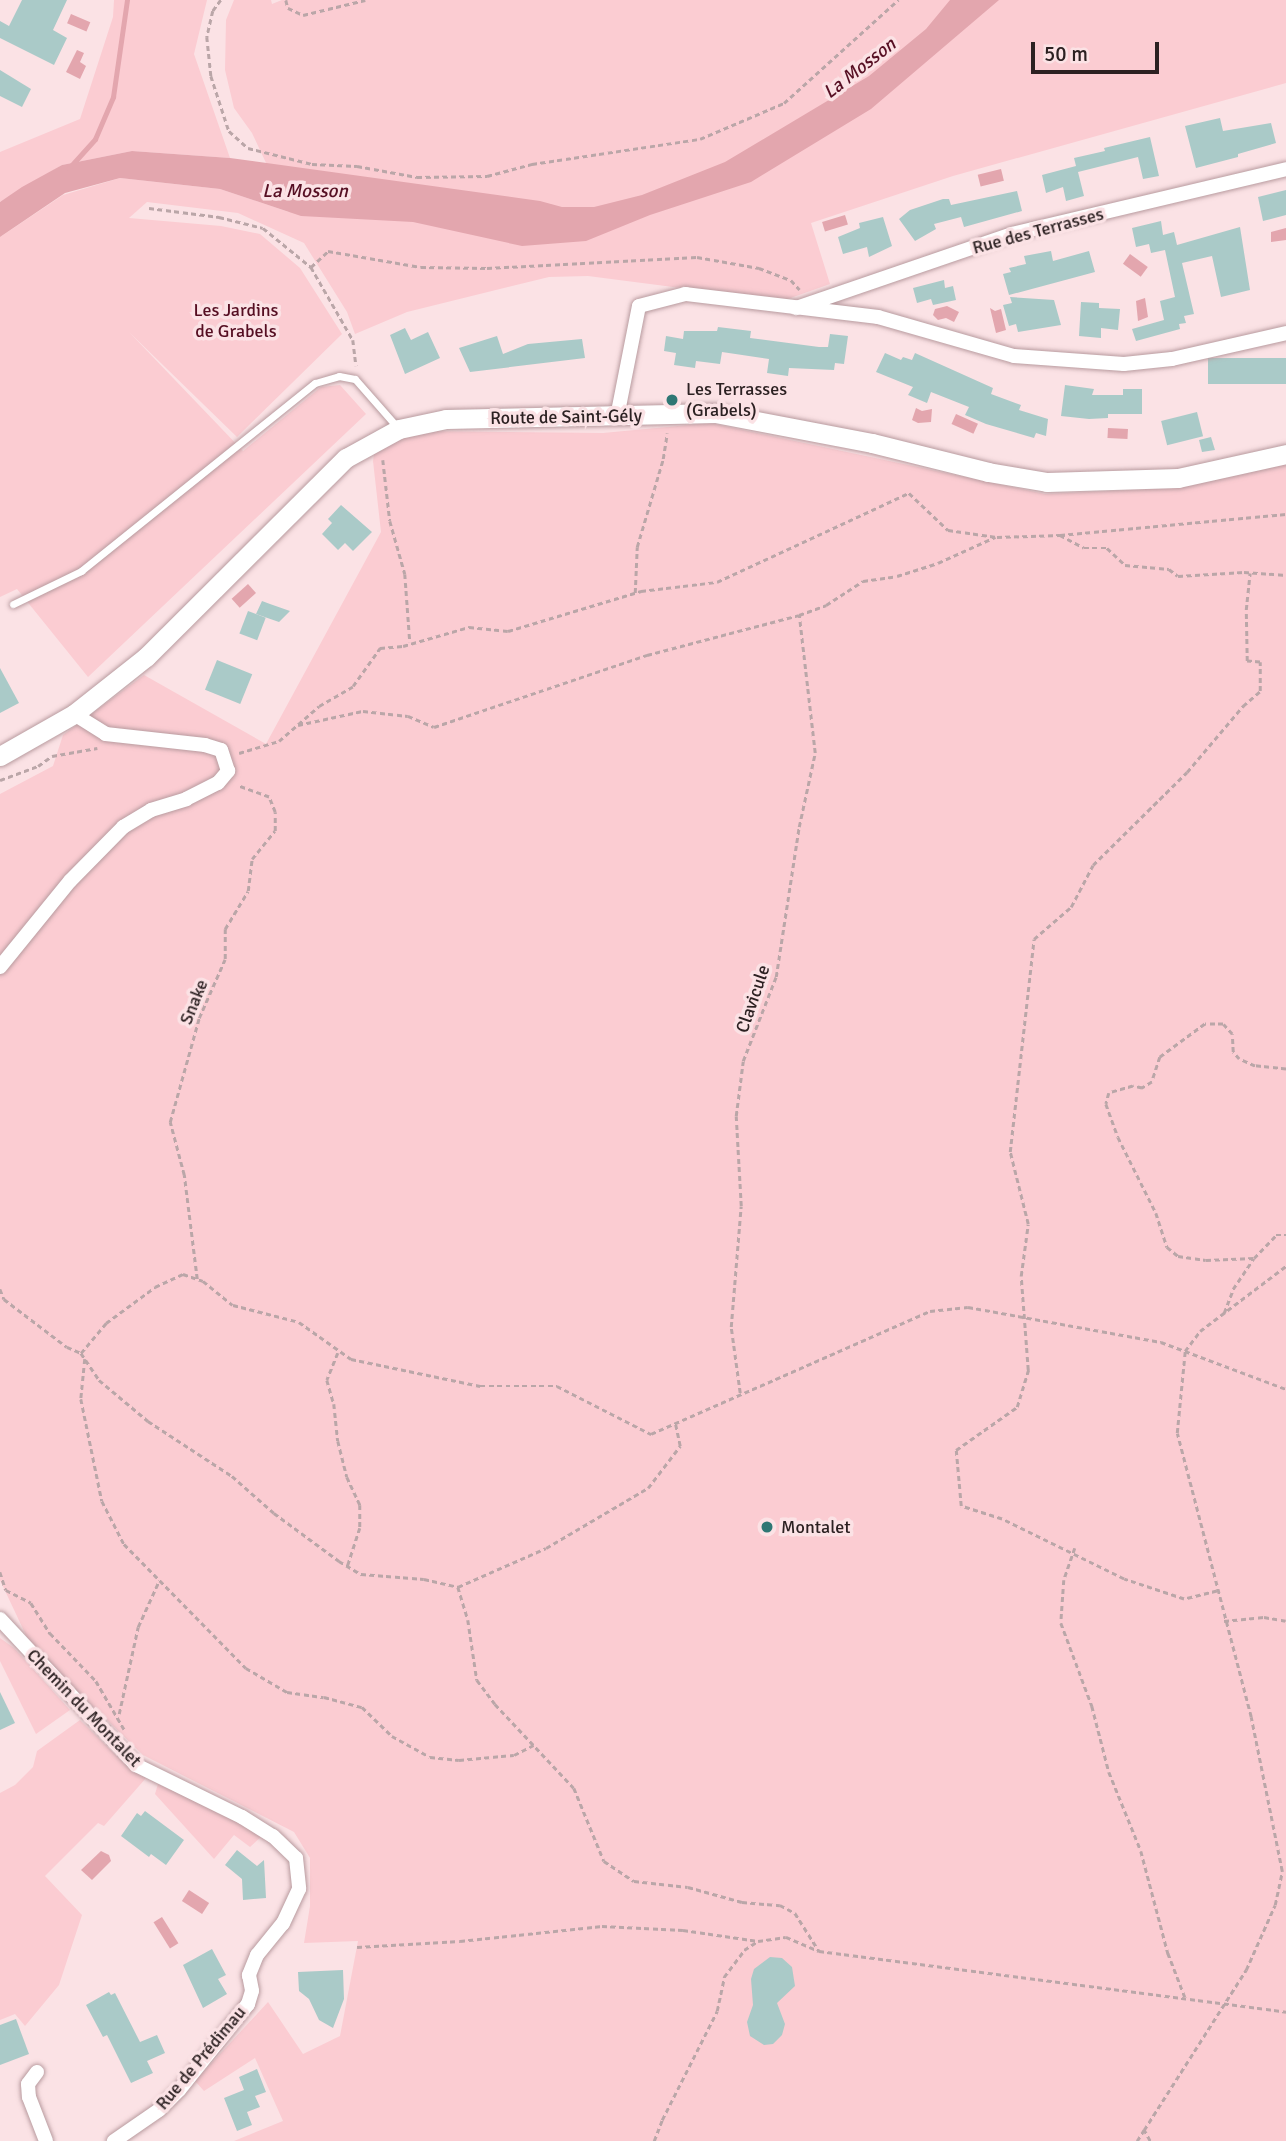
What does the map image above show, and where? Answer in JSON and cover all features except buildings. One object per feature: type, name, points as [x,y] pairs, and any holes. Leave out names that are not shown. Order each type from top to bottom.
[{"type":"street","name":"Rue des Terrasses","points":[[799,306],[1013,234],[1286,169]]},
{"type":"street","name":"Rue des Terrasses","points":[[617,417],[639,306],[685,294],[878,317],[1014,356],[1124,364],[1172,359],[1286,333]]},
{"type":"street","name":"Route de Saint-Gély","points":[[0,756],[74,714],[146,657],[345,458],[399,429],[446,419],[715,413],[872,443],[988,472],[1047,482],[1178,478],[1286,454]]},
{"type":"street","points":[[0,967],[70,881],[124,827],[151,810],[186,799],[221,779],[228,771],[220,750],[205,745],[106,734],[74,714]]},
{"type":"street","name":"Chemin du Montalet","points":[[0,1619],[136,1765],[242,1817],[273,1836],[296,1858],[299,1889],[292,1907],[257,1955]]},
{"type":"street","name":"Rue de Prédimau","points":[[114,2141],[159,2110],[224,2037],[248,2004],[252,1991],[249,1975],[257,1955]]},
{"type":"street","points":[[37,2072],[29,2084],[29,2097],[46,2141]]},
{"type":"lane","points":[[13,604],[81,571],[315,383],[340,376],[355,379],[399,429]]},
{"type":"path","points":[[221,0],[213,11],[207,37],[211,76],[229,131],[248,148],[312,164],[357,166],[417,177],[487,176],[532,164],[699,139],[784,103],[898,0]]},
{"type":"path","points":[[286,0],[288,8],[303,15],[365,0]]},
{"type":"path","points":[[149,208],[219,217],[263,228],[311,267],[353,340],[355,379]]},
{"type":"path","points":[[311,267],[328,251],[421,267],[487,268],[698,257],[759,268],[791,280],[800,290],[799,306]]},
{"type":"path","points":[[635,593],[637,547],[668,437],[663,415]]},
{"type":"path","points":[[371,443],[384,461],[390,521],[405,574],[410,643]]},
{"type":"path","points":[[225,759],[279,741],[295,726],[354,686],[380,648],[469,627],[508,631],[635,593],[718,582],[909,493],[948,530],[997,537],[1060,535],[1286,514]]},
{"type":"path","points":[[1060,535],[1084,548],[1107,548],[1125,565],[1169,569],[1178,576],[1250,573],[1286,575]]},
{"type":"path","points":[[295,726],[363,711],[408,716],[434,727],[647,654],[799,615],[825,606],[863,581],[897,576],[938,563],[997,537]]},
{"type":"path","points":[[1217,1591],[1184,1599],[1124,1579],[1002,1519],[961,1506],[956,1450],[1017,1407],[1028,1370],[1021,1276],[1028,1224],[1010,1152],[1034,939],[1071,907],[1093,865],[1179,780],[1242,706],[1260,691],[1260,662],[1247,661],[1246,610],[1250,573]]},
{"type":"path","name":"Clavicule","points":[[740,1393],[731,1327],[741,1206],[736,1116],[743,1061],[776,977],[799,827],[816,753],[799,615]]},
{"type":"path","points":[[0,780],[38,766],[52,757],[66,756],[127,738]]},
{"type":"path","name":"Snake","points":[[197,1279],[184,1175],[170,1122],[199,1018],[225,959],[225,929],[248,891],[252,859],[275,831],[275,812],[269,797],[221,779]]},
{"type":"path","points":[[1254,1258],[1206,1260],[1178,1256],[1167,1247],[1156,1213],[1118,1137],[1106,1104],[1109,1093],[1133,1086],[1142,1088],[1152,1082],[1160,1057],[1205,1024],[1223,1024],[1232,1034],[1233,1052],[1239,1059],[1255,1066],[1286,1069]]},
{"type":"path","points":[[1223,1315],[1233,1289],[1254,1258],[1276,1235],[1286,1235]]},
{"type":"path","points":[[1136,2141],[1246,1970],[1275,1905],[1282,1871],[1254,1731],[1177,1433],[1185,1351],[1200,1331],[1286,1266]]},
{"type":"path","points":[[81,1353],[106,1323],[155,1287],[183,1274],[197,1279],[233,1305],[299,1322],[351,1359],[481,1386],[557,1386],[651,1434],[929,1311],[968,1307],[1161,1342],[1286,1389]]},
{"type":"path","points":[[0,1289],[4,1298],[67,1347],[81,1353],[99,1380],[148,1421],[232,1476],[274,1513],[361,1574],[424,1579],[458,1587],[546,1548],[648,1488],[680,1446],[675,1423]]},
{"type":"path","points":[[338,1353],[327,1380],[347,1477],[360,1506],[360,1528],[348,1566]]},
{"type":"path","points":[[85,1359],[80,1399],[102,1501],[124,1544],[246,1668],[287,1692],[324,1697],[362,1707],[391,1736],[430,1757],[459,1760],[514,1755],[534,1745]]},
{"type":"path","points":[[1075,1548],[1064,1580],[1062,1623],[1092,1706],[1110,1772],[1140,1851],[1168,1953],[1185,1997]]},
{"type":"path","points":[[0,1573],[6,1590],[31,1603],[50,1633],[96,1681],[119,1716],[136,1765]]},
{"type":"path","points":[[119,1716],[138,1627],[159,1581]]},
{"type":"path","points":[[458,1587],[468,1620],[477,1680],[574,1788],[604,1861],[634,1881],[688,1887],[742,1902],[780,1905],[794,1913],[819,1951]]},
{"type":"path","points":[[1224,1621],[1264,1617],[1286,1620]]},
{"type":"path","points":[[357,1947],[602,1927],[683,1930],[758,1941],[786,1937],[819,1951],[1286,2012]]},
{"type":"path","points":[[654,2141],[717,2011],[724,1978],[744,1950],[758,1941]]},
{"type":"path","points":[[1144,2130],[1150,2141]]},
{"type":"green space","points":[[114,0],[207,0],[194,54],[230,158],[132,151],[62,165],[0,202],[0,152],[80,119],[113,17]]},
{"type":"green space","name":"Les Jardins de Grabels","points":[[234,0],[271,0],[272,4],[282,0],[1286,0],[1286,83],[953,176],[811,223],[830,284],[782,301],[588,276],[549,277],[407,312],[355,334],[347,312],[304,243],[238,213],[147,202],[129,218],[221,226],[260,234],[300,268],[342,334],[237,437],[129,332],[243,451],[321,387],[340,385],[366,414],[88,677],[17,589],[0,597],[0,237],[63,195],[120,178],[220,189],[289,212],[252,133],[234,108],[225,70],[226,20]]},
{"type":"green space","points":[[710,423],[1045,494],[1175,488],[1286,464],[1286,2141],[234,2141],[283,2121],[255,2058],[204,2091],[195,2081],[268,2002],[303,2054],[340,2036],[358,1941],[304,1943],[310,1906],[310,1858],[294,1832],[143,1755],[31,1646],[0,1580],[0,794],[53,766],[63,735],[144,675],[266,744],[381,532],[373,461],[375,449],[419,431],[603,433]]},
{"type":"green space","points":[[0,1638],[14,1648],[70,1710],[36,1734],[0,1661]]},
{"type":"green space","points":[[80,1720],[129,1768],[146,1778],[104,1826],[98,1823],[45,1876],[82,1915],[59,1985],[25,2026],[15,2014],[0,2020],[0,1793],[15,1785],[33,1767],[37,1751]]},
{"type":"green space","points":[[158,1784],[219,1811],[262,1836],[250,1847],[234,1835],[214,1859],[155,1794]]},
{"type":"water","name":"La Mosson","points":[[950,0],[999,0],[871,109],[751,182],[650,215],[586,241],[522,246],[413,222],[301,216],[220,189],[120,178],[65,193],[0,237],[0,202],[22,187],[62,165],[132,151],[230,158],[540,201],[562,207],[594,207],[642,195],[725,162],[869,76],[926,29]]},
{"type":"water","points":[[71,14],[90,22],[86,31],[67,23]]},
{"type":"water","points":[[77,50],[84,53],[80,62],[86,66],[80,79],[66,72]]},
{"type":"water","points":[[1001,169],[1004,181],[981,186],[978,175]]},
{"type":"water","points":[[845,215],[848,225],[825,232],[822,222]]},
{"type":"water","points":[[1286,228],[1286,240],[1271,242],[1271,232]]},
{"type":"water","points":[[1130,254],[1148,267],[1141,277],[1123,264]]},
{"type":"water","points":[[1145,298],[1148,317],[1138,321],[1136,301]]},
{"type":"water","points":[[947,306],[959,312],[954,322],[946,318],[938,320],[933,315],[935,309]]},
{"type":"water","points":[[990,308],[995,311],[1001,309],[1006,330],[996,333]]},
{"type":"water","points":[[916,408],[922,411],[932,409],[931,422],[918,423],[912,420]]},
{"type":"water","points":[[956,414],[978,424],[973,434],[952,424]]},
{"type":"water","points":[[1108,428],[1128,429],[1127,439],[1107,438]]},
{"type":"water","points":[[248,584],[256,593],[240,608],[232,599]]},
{"type":"water","points":[[101,1851],[109,1855],[111,1861],[92,1880],[81,1870]]},
{"type":"water","points":[[189,1890],[209,1903],[202,1914],[182,1901]]},
{"type":"water","points":[[162,1917],[178,1943],[170,1949],[154,1922]]},
{"type":"waterway","points":[[69,168],[95,139],[113,97],[127,0]]},
{"type":"place","name":"Les Terrasses (Grabels)","points":[[672,400]]},
{"type":"place","name":"Montalet","points":[[767,1527]]}]
